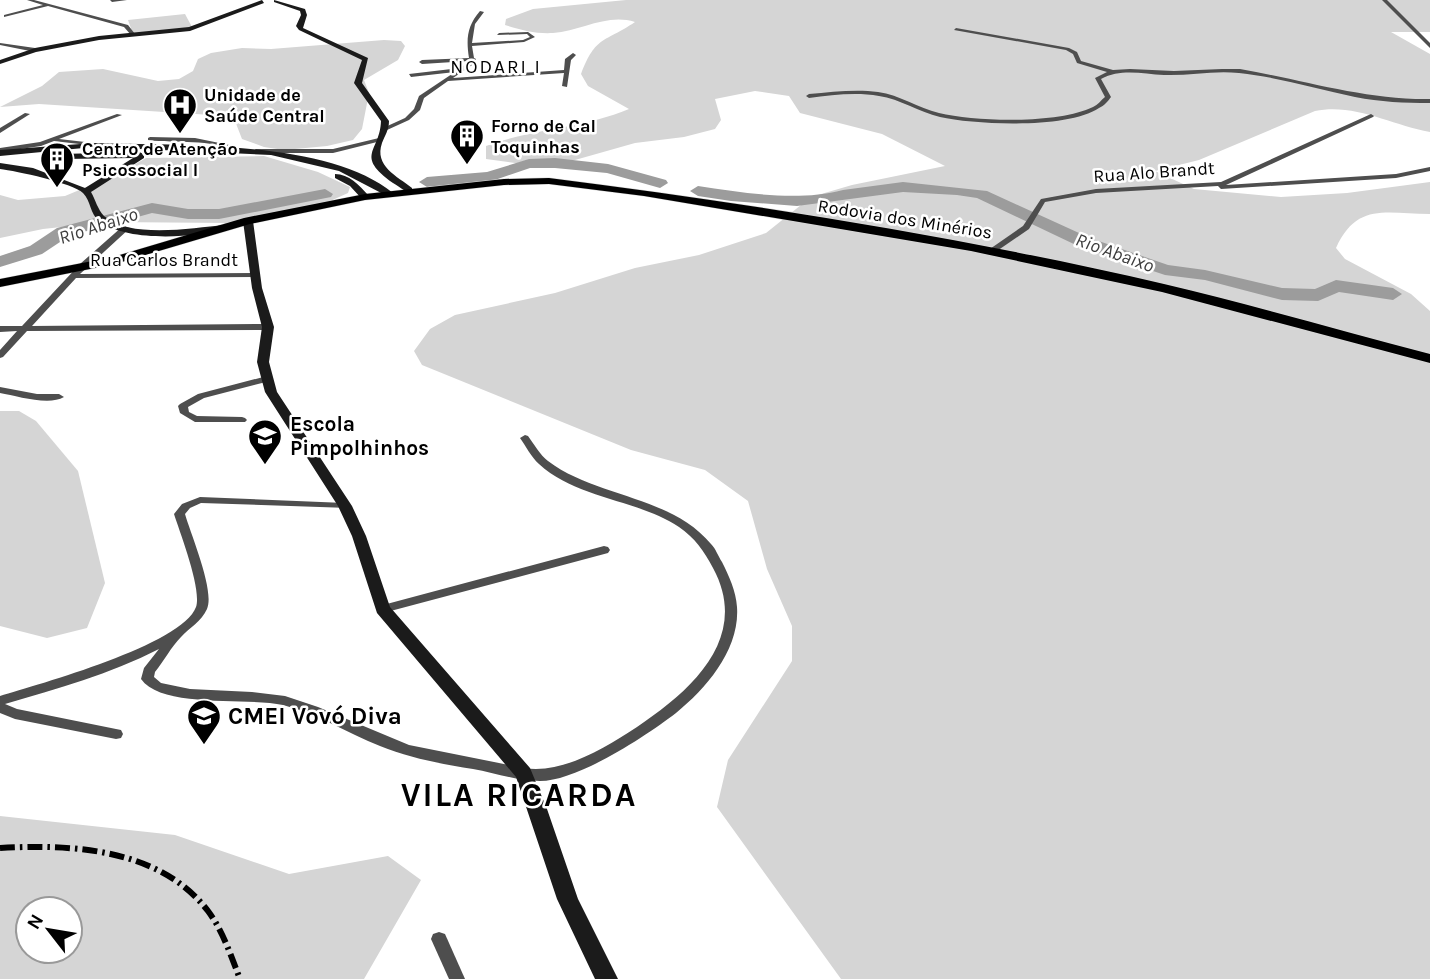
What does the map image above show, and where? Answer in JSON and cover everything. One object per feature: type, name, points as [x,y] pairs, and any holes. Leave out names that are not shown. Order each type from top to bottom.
[{"type":"main road","name":"Rodovia dos Minérios","points":[[0,283],[78,271],[248,221],[388,193],[504,182],[574,184],[991,251],[1164,288],[1430,359]]},
{"type":"street","points":[[29,0],[120,24],[132,30],[133,34]]},
{"type":"street","points":[[112,1],[125,0]]},
{"type":"street","points":[[1384,0],[1429,44]]},
{"type":"street","points":[[1425,0],[1430,0]]},
{"type":"street","points":[[0,62],[35,50],[133,34],[190,29],[269,1],[287,4],[305,11],[299,23],[301,29],[366,59],[358,83],[385,121],[386,129]]},
{"type":"street","points":[[6,16],[46,6]]},
{"type":"street","points":[[473,59],[469,45],[472,22],[482,12]]},
{"type":"street","points":[[956,29],[1066,49],[1075,52],[1079,62],[1111,71],[1237,71],[1363,98],[1430,102]]},
{"type":"street","points":[[469,45],[524,41],[533,37],[522,32],[499,34]]},
{"type":"street","points":[[0,44],[35,50]]},
{"type":"street","points":[[565,86],[568,59],[573,55]]},
{"type":"street","points":[[422,62],[473,59]]},
{"type":"street","points":[[409,190],[376,162],[374,154],[379,141],[386,129],[407,119],[416,110],[421,97],[448,80],[473,59]]},
{"type":"street","points":[[411,75],[463,69]]},
{"type":"street","points":[[448,80],[567,71]]},
{"type":"street","points":[[809,96],[871,93],[905,100],[940,115],[985,121],[1062,118],[1101,104],[1108,97],[1098,78],[1111,71]]},
{"type":"street","points":[[0,131],[27,114]]},
{"type":"street","points":[[0,151],[54,140],[119,115]]},
{"type":"street","name":"Rua Alo Brandt","points":[[991,251],[1026,227],[1044,200],[1096,191],[1204,186],[1230,181],[1371,116]]},
{"type":"street","points":[[54,140],[94,145]]},
{"type":"street","points":[[256,151],[332,151],[379,141]]},
{"type":"street","points":[[86,191],[142,155],[152,143]]},
{"type":"street","points":[[0,158],[94,145],[152,143],[279,153],[342,169],[388,193]]},
{"type":"street","points":[[0,151],[29,154],[274,156],[343,177],[362,191],[365,197]]},
{"type":"street","points":[[0,166],[30,170],[86,191],[96,213],[103,220],[126,228],[159,232],[227,228]]},
{"type":"street","points":[[1204,186],[1283,185],[1396,176],[1430,169]]},
{"type":"street","points":[[248,221],[255,275],[268,327],[263,362],[271,393],[345,506],[359,536],[383,610],[523,773],[537,803],[558,872],[583,936],[607,979]]},
{"type":"street","points":[[0,355],[78,271],[126,228]]},
{"type":"street","name":"Rua Carlos Brandt","points":[[78,271],[255,275]]},
{"type":"street","points":[[0,329],[268,327]]},
{"type":"street","points":[[242,420],[195,419],[185,413],[183,406],[201,396],[267,379]]},
{"type":"street","points":[[0,390],[37,397],[59,397]]},
{"type":"street","points":[[345,506],[200,500],[186,506],[179,514],[201,590],[202,606],[178,632],[149,671],[147,679],[168,692],[273,698],[313,711],[400,748],[523,773],[551,775],[603,752],[681,702],[707,675],[723,647],[732,620],[732,600],[719,562],[696,533],[658,511],[553,470],[530,449],[525,438]]},
{"type":"street","points":[[383,610],[604,550]]},
{"type":"street","points":[[0,701],[113,664],[178,632]]},
{"type":"street","points":[[0,708],[15,715],[116,734]]},
{"type":"street","points":[[439,939],[457,979]]},
{"type":"shaded area","points":[[626,0],[1430,0],[1430,32],[1391,32],[1430,54],[1430,132],[1359,112],[1330,109],[1315,111],[1199,160],[1155,171],[1194,189],[1281,197],[1347,193],[1430,182],[1430,214],[1386,213],[1363,217],[1344,233],[1336,248],[1345,259],[1411,294],[1430,311],[1430,979],[841,979],[717,807],[728,760],[792,661],[792,626],[767,569],[748,501],[705,470],[631,450],[422,365],[414,351],[430,329],[455,315],[555,293],[635,268],[699,255],[766,233],[811,197],[852,185],[945,166],[882,134],[800,113],[789,96],[755,91],[715,99],[721,120],[715,129],[684,137],[635,143],[575,160],[536,166],[486,159],[486,146],[522,135],[593,121],[629,109],[588,86],[581,74],[591,52],[602,41],[635,22],[614,20],[547,33],[505,25],[506,19],[533,9]]},
{"type":"shaded area","points":[[185,14],[192,27],[133,34],[128,20]]},
{"type":"shaded area","points":[[401,41],[405,46],[398,60],[364,80],[369,93],[362,129],[353,140],[327,146],[284,150],[264,147],[242,139],[235,121],[227,116],[39,104],[0,107],[42,86],[59,72],[103,69],[158,81],[179,79],[193,71],[198,59],[211,53],[242,48],[271,49]]},
{"type":"shaded area","points":[[264,156],[318,172],[350,187],[348,193],[328,202],[230,223],[107,222],[43,229],[0,238],[0,195],[18,200],[65,196],[120,173],[146,158]]},
{"type":"shaded area","points":[[0,411],[19,411],[36,421],[78,471],[105,583],[87,628],[47,638],[0,626]]},
{"type":"shaded area","points":[[0,816],[175,835],[289,874],[388,856],[421,880],[364,979],[0,979]]},
{"type":"waterway","name":"Rio Abaixo","points":[[427,182],[489,177],[529,164],[555,163],[608,169],[660,183]]},
{"type":"waterway","name":"Rio Abaixo","points":[[843,195],[903,187],[981,194],[1084,242],[1165,270],[1205,275],[1282,294],[1318,295],[1336,286],[1393,294]]},
{"type":"waterway","name":"Rio Abaixo","points":[[698,191],[781,201],[830,198]]},
{"type":"waterway","name":"Rio Abaixo","points":[[0,262],[36,250],[63,232],[152,208],[188,214],[219,214],[325,194]]},
{"type":"railway","points":[[0,848],[56,847],[113,854],[140,862],[165,874],[188,890],[208,911],[222,935],[240,979]]},
{"type":"place","name":"Unidade de Saúde Central","points":[[180,135]]},
{"type":"place","name":"Forno de Cal Toquinhas","points":[[467,166]]},
{"type":"place","name":"Centro de Atenção Psicossocial I","points":[[57,189]]},
{"type":"place","name":"Escola Pimpolhinhos","points":[[265,466]]},
{"type":"place","name":"CMEI Vovó Diva","points":[[204,746]]},
{"type":"district","name":"NODARI I","points":[[496,66]]},
{"type":"district","name":"VILA RICARDA","points":[[519,794]]}]
